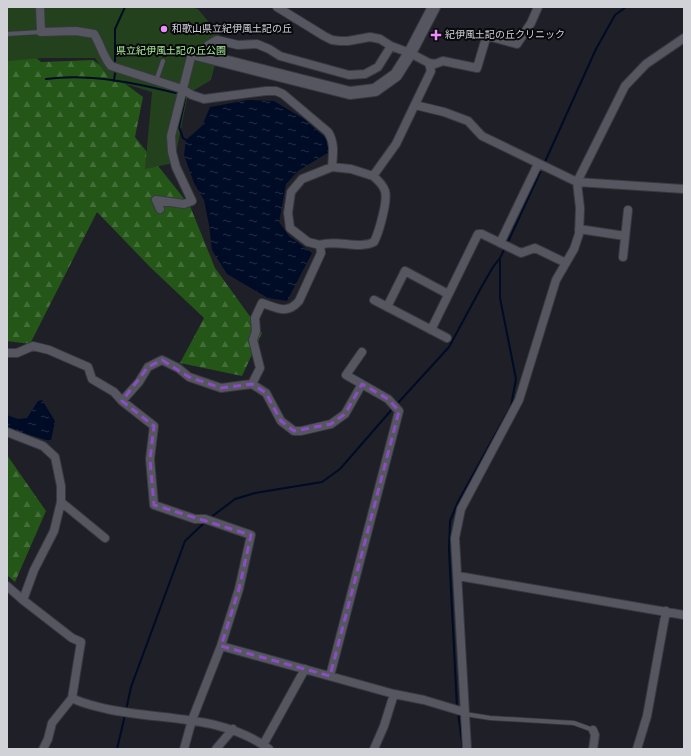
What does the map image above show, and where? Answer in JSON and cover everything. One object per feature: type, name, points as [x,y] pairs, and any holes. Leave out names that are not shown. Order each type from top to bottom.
[{"type":"street","points":[[40,7],[41,32],[76,31],[94,34],[104,57],[111,66],[182,89],[192,95],[204,99],[266,91],[276,91],[283,94],[328,132],[333,139],[332,167]]},
{"type":"street","points":[[277,7],[332,40],[348,41],[370,37],[380,39],[391,46],[410,53],[429,63],[435,64],[443,61],[477,68],[486,38],[491,37],[517,44],[531,23],[538,7]]},
{"type":"street","points":[[160,209],[156,200],[184,204],[192,201],[176,167],[172,152],[171,136],[192,53],[350,93],[374,90],[396,76],[434,7]]},
{"type":"street","points":[[467,749],[455,538],[461,509],[519,400],[556,280],[574,249],[579,229],[580,208],[577,182],[625,86],[646,64],[684,38]]},
{"type":"street","points":[[207,46],[217,40],[238,45],[257,44],[280,56],[353,75],[365,74],[378,67],[391,46]]},
{"type":"street","points":[[373,176],[396,144],[431,71],[429,63]]},
{"type":"street","points":[[415,104],[444,112],[468,122],[482,136],[577,182],[684,189]]},
{"type":"street","points":[[500,243],[538,164]]},
{"type":"street","points":[[332,167],[351,169],[373,176],[385,189],[386,196],[379,232],[374,242],[366,246],[335,242],[320,245],[308,242],[290,228],[288,213],[291,192],[302,179],[332,167]]},
{"type":"street","points":[[623,257],[628,210]]},
{"type":"street","points":[[579,229],[625,236]]},
{"type":"street","points":[[431,330],[478,234],[482,234],[521,253],[535,248],[566,263]]},
{"type":"street","points":[[252,384],[260,368],[253,340],[256,331],[255,318],[262,303],[285,310],[294,307],[299,301],[321,253],[320,245]]},
{"type":"street","points":[[387,307],[405,272],[448,294]]},
{"type":"street","points":[[374,300],[447,338]]},
{"type":"street","points":[[7,353],[17,353],[33,346],[49,350],[88,367],[92,379],[114,392],[122,401],[154,426],[150,459],[154,505],[195,519],[205,519],[251,535],[239,589],[221,646],[192,720],[184,749]]},
{"type":"street","points":[[330,676],[399,411],[388,399],[346,375],[362,352]]},
{"type":"street","points":[[122,401],[139,382],[148,367],[162,360],[178,368],[189,377],[221,388],[252,384],[266,393],[281,421],[294,431],[301,431],[331,424],[345,414],[362,384]]},
{"type":"street","points":[[7,432],[43,446],[55,457],[61,486],[60,502],[54,531],[34,570],[23,600]]},
{"type":"street","points":[[60,502],[105,538]]},
{"type":"street","points":[[458,576],[684,615]]},
{"type":"street","points":[[7,586],[72,638],[81,642],[72,698],[52,723],[48,739],[43,749]]},
{"type":"street","points":[[637,749],[647,716],[666,611]]},
{"type":"street","points":[[221,646],[394,694],[424,700],[464,713]]},
{"type":"street","points":[[72,698],[82,703],[128,714],[192,720],[233,729],[266,747],[305,669]]},
{"type":"street","points":[[374,749],[384,726],[394,694]]},
{"type":"street","points":[[216,749],[233,729]]},
{"type":"street","points":[[593,730],[596,735],[593,749]]},
{"type":"lane","points":[[7,34],[41,32]]},
{"type":"lane","points":[[156,81],[163,61]]},
{"type":"lane","points":[[464,713],[490,718],[574,723],[593,730]]},
{"type":"highlighted area","points":[[162,360],[189,377],[221,388],[252,384],[266,393],[281,421],[294,431],[331,424],[345,414],[362,384],[388,399],[399,411],[330,676],[221,646],[239,589],[251,535],[154,505],[150,459],[154,426],[122,401],[148,367]]},
{"type":"green space","name":"県立紀伊風土記の丘公園","points":[[7,7],[190,7],[198,9],[222,38],[211,80],[188,94],[174,163],[145,169],[152,92],[109,79],[95,58],[43,58],[7,61]]},
{"type":"green space","points":[[7,31],[41,62],[93,60],[143,97],[135,137],[190,206],[215,268],[262,333],[242,376],[180,363],[204,318],[150,267],[97,212],[30,344],[7,341]]},
{"type":"green space","points":[[7,455],[46,511],[15,582],[7,575]]},
{"type":"water","points":[[248,100],[274,101],[304,119],[329,141],[329,152],[298,171],[286,184],[279,222],[289,236],[312,253],[287,301],[268,298],[227,274],[212,250],[204,200],[194,183],[184,155],[186,140],[202,126],[210,107]]},
{"type":"water","points":[[42,400],[55,421],[51,440],[46,440],[7,428],[7,415],[18,419],[27,418],[38,401]]},
{"type":"waterway","points":[[115,61],[115,29],[125,7]]},
{"type":"waterway","points":[[544,164],[596,49],[615,15],[626,7]]},
{"type":"waterway","points":[[114,81],[115,73]]},
{"type":"waterway","points":[[46,79],[62,77],[95,78],[176,93]]},
{"type":"waterway","points":[[185,99],[179,127],[183,138],[186,140]]},
{"type":"waterway","points":[[507,244],[542,168]]},
{"type":"waterway","points":[[397,404],[449,347],[482,286],[505,248]]},
{"type":"waterway","points":[[457,707],[449,550],[450,521],[458,502],[511,406],[516,379],[500,298],[500,260]]},
{"type":"waterway","points":[[210,518],[235,499],[255,493],[322,482],[340,469],[394,407]]},
{"type":"waterway","points":[[126,710],[131,687],[185,541],[205,522]]},
{"type":"waterway","points":[[458,712],[463,749]]},
{"type":"waterway","points":[[117,749],[125,715]]},
{"type":"place","name":"和歌山県立紀伊風土記の丘","points":[[164,29]]},
{"type":"place","name":"紀伊風土記の丘クリニック","points":[[436,35]]}]
